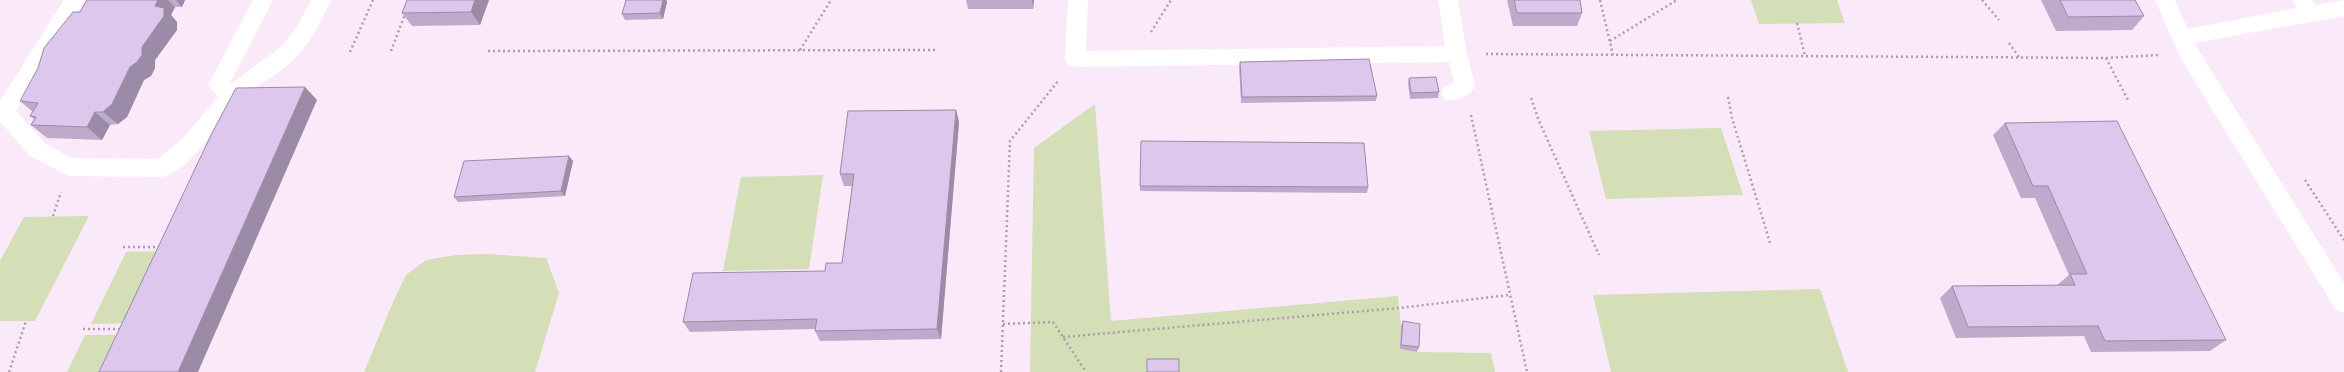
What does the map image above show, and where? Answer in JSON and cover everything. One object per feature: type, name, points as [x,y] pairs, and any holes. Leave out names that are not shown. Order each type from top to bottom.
[{"type":"lane","points":[[75,0],[2,112],[38,150],[69,167],[163,168],[190,145],[232,96],[289,52],[306,30],[321,0]]},
{"type":"lane","points":[[232,96],[218,85],[264,0]]},
{"type":"lane","points":[[1078,0],[1075,59],[1457,54]]},
{"type":"lane","points":[[1448,0],[1457,54],[1458,90]]},
{"type":"lane","points":[[2165,0],[2188,53],[2344,303]]},
{"type":"lane","points":[[2181,38],[2306,7],[2344,8]]},
{"type":"path","points":[[350,52],[373,0]]},
{"type":"path","points":[[800,50],[831,0]]},
{"type":"path","points":[[1136,58],[1171,0]]},
{"type":"path","points":[[1600,0],[1613,55]]},
{"type":"path","points":[[1610,41],[1677,0]]},
{"type":"path","points":[[1982,0],[1999,20]]},
{"type":"path","points":[[391,51],[407,7]]},
{"type":"path","points":[[1797,23],[1805,56]]},
{"type":"path","points":[[1457,54],[2019,57],[2009,43]]},
{"type":"path","points":[[488,51],[934,50]]},
{"type":"path","points":[[2106,58],[2129,102]]},
{"type":"path","points":[[1002,372],[1010,141],[1075,59]]},
{"type":"path","points":[[1458,90],[1527,372]]},
{"type":"path","points":[[1728,97],[1732,118],[1771,246]]},
{"type":"path","points":[[1531,98],[1539,121],[1600,255]]},
{"type":"path","points":[[123,248],[166,247]]},
{"type":"path","points":[[1063,337],[1399,308],[1509,295]]},
{"type":"path","points":[[9,372],[26,321]]},
{"type":"path","points":[[1003,324],[1053,322],[1086,372]]},
{"type":"path","points":[[83,329],[127,329]]},
{"type":"green space","points":[[1751,0],[1837,0],[1845,23],[1759,24]]},
{"type":"green space","points":[[1095,104],[1111,321],[1398,296],[1401,326],[1400,349],[1417,352],[1491,353],[1495,372],[1030,372],[1034,148]]},
{"type":"green space","points":[[1721,128],[1743,195],[1606,199],[1589,131]]},
{"type":"green space","points":[[823,175],[809,269],[723,271],[741,177]]},
{"type":"green space","points":[[89,216],[35,321],[0,321],[0,261],[24,217]]},
{"type":"green space","points":[[174,251],[139,323],[91,324],[126,252]]},
{"type":"green space","points":[[486,254],[546,258],[559,293],[535,372],[364,372],[406,275],[426,260],[455,255]]},
{"type":"green space","points":[[1820,289],[1848,372],[1611,372],[1593,295]]},
{"type":"green space","points":[[85,335],[133,335],[116,372],[67,372]]},
{"type":"building","points":[[87,0],[158,0],[155,6],[164,8],[164,16],[142,47],[142,55],[137,62],[130,67],[112,104],[103,112],[95,112],[87,127],[31,125],[36,117],[30,116],[38,103],[20,101],[38,68],[44,48],[73,12],[80,12]]},
{"type":"building","points":[[407,0],[475,0],[471,12],[402,13]]},
{"type":"building","points":[[626,0],[663,0],[660,13],[622,14]]},
{"type":"building","points":[[1514,0],[1580,0],[1582,13],[1517,13]]},
{"type":"building","points":[[2060,0],[2135,0],[2144,16],[2068,17]]},
{"type":"building","points":[[1369,59],[1377,96],[1242,97],[1240,62]]},
{"type":"building","points":[[1436,77],[1439,92],[1411,93],[1409,78]]},
{"type":"building","points":[[305,87],[178,372],[99,372],[212,133],[236,88]]},
{"type":"building","points":[[956,110],[937,329],[815,331],[817,319],[683,322],[693,273],[825,271],[826,263],[842,263],[854,174],[840,174],[848,111]]},
{"type":"building","points":[[2117,121],[2226,340],[2105,341],[2098,326],[1968,327],[1952,286],[2075,285],[2070,274],[2087,274],[2048,186],[2033,186],[2005,123]]},
{"type":"building","points":[[1141,141],[1364,143],[1368,187],[1140,186]]},
{"type":"building","points":[[569,156],[561,191],[454,197],[464,161]]},
{"type":"building","points":[[1403,321],[1420,324],[1419,347],[1401,345]]},
{"type":"building","points":[[1147,359],[1179,359],[1179,372],[1147,372]]}]
